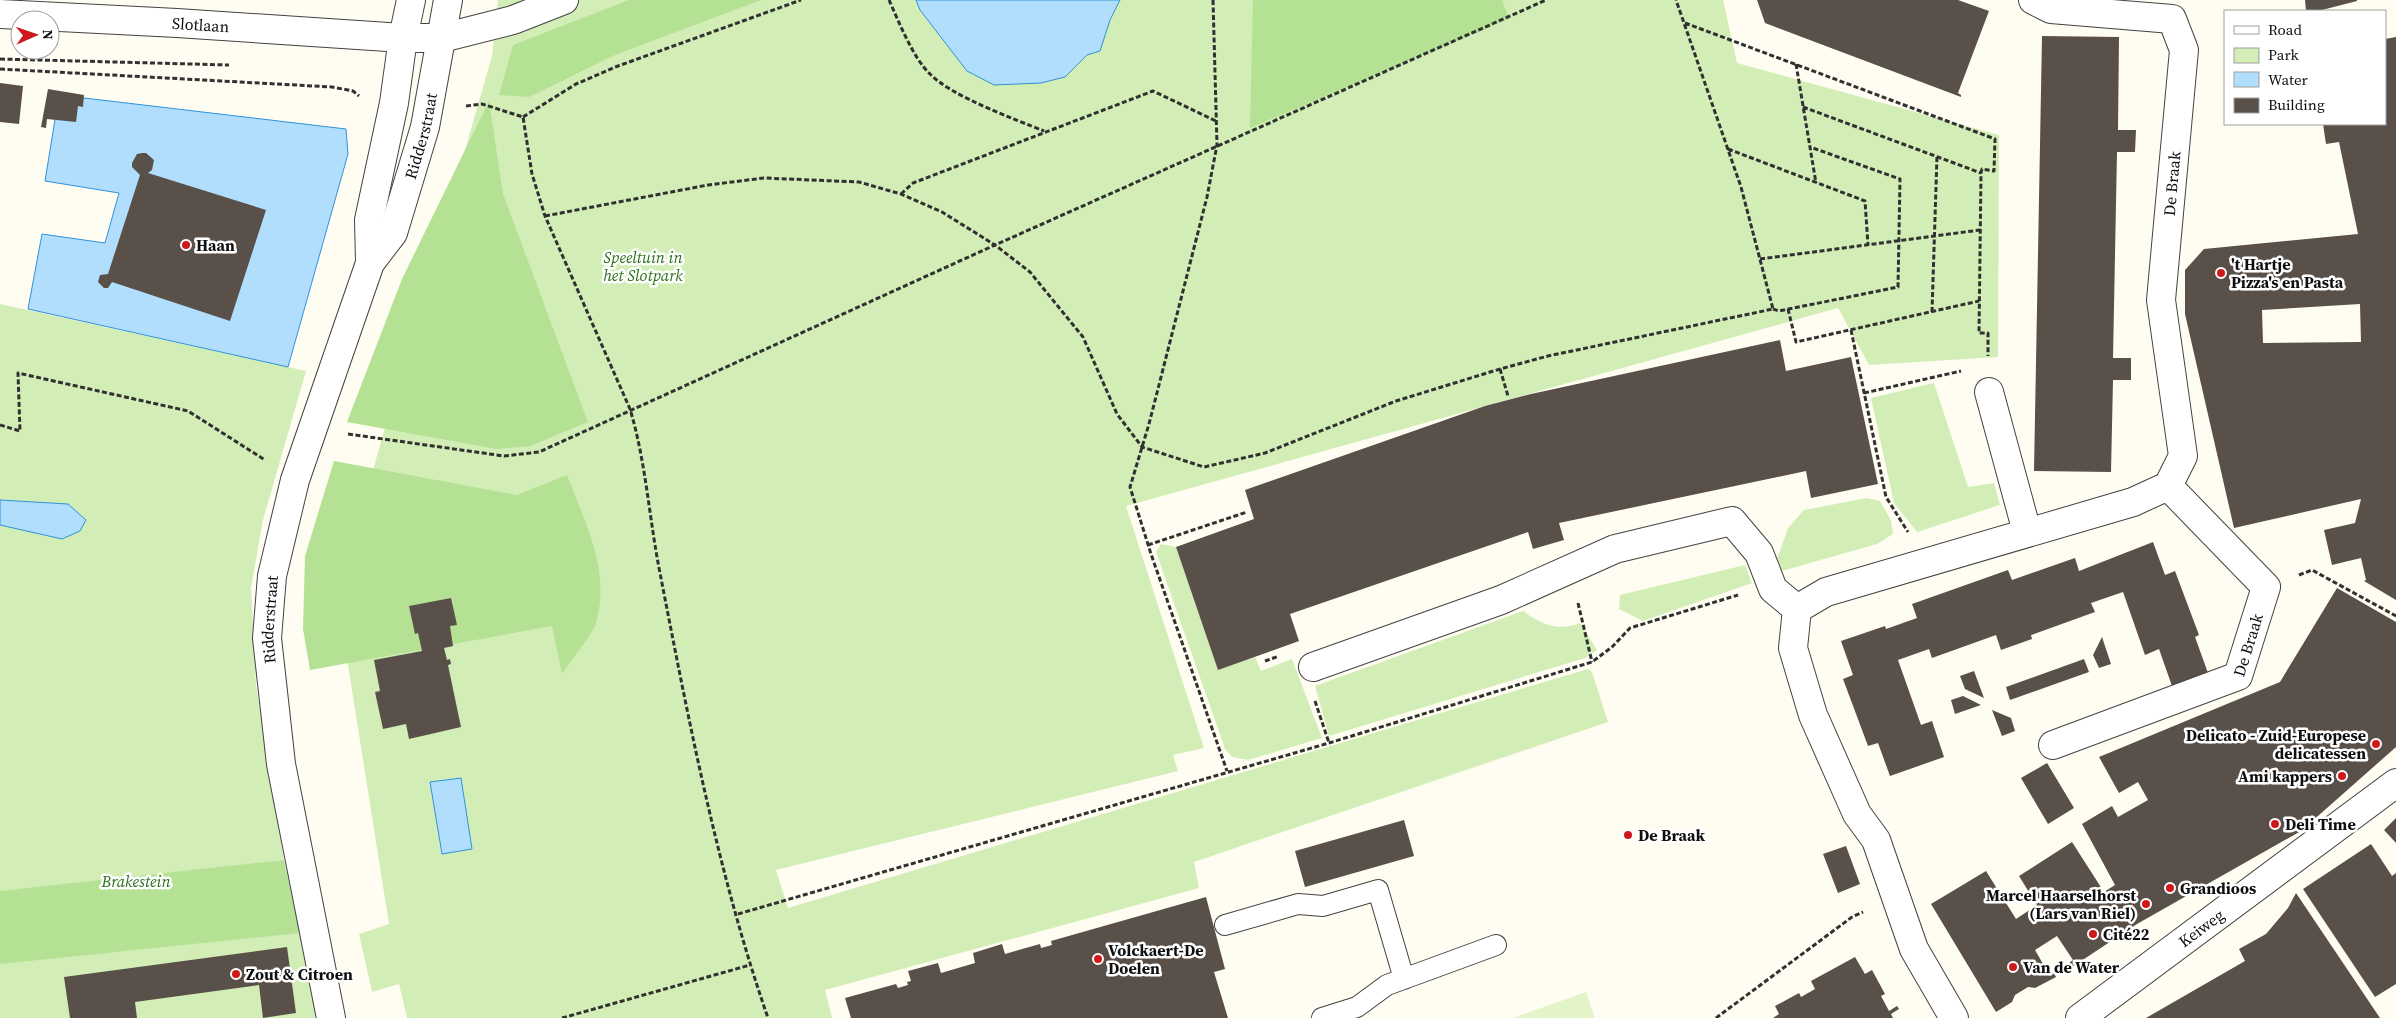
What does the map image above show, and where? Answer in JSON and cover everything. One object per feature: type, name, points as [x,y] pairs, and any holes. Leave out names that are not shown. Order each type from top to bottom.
[{"type":"street","name":"Ridderstraat","points":[[370,263],[369,220],[394,104],[403,38],[412,0]]},
{"type":"street","name":"Ridderstraat","points":[[331,1018],[281,764],[267,638],[272,576],[295,480],[370,263],[392,233],[431,106],[448,0]]},
{"type":"street","points":[[442,38],[513,20],[564,0]]},
{"type":"street","name":"De Braak","points":[[2033,0],[2051,9],[2172,19],[2184,50],[2161,300],[2184,456],[2168,486]]},
{"type":"street","name":"Slotlaan","points":[[0,14],[177,23],[403,38],[442,38]]},
{"type":"street","points":[[1989,392],[2027,532]]},
{"type":"street","points":[[1797,608],[1826,592],[2133,502],[2168,486],[2266,587]]},
{"type":"street","points":[[1313,667],[1501,600],[1615,549],[1732,521],[1759,553],[1773,589],[1797,608]]},
{"type":"street","name":"De Braak","points":[[2053,745],[2238,676],[2266,587]]},
{"type":"street","points":[[1797,608],[1792,648],[1813,715],[1857,814],[1876,840],[1914,949],[1954,1018]]},
{"type":"street","name":"Keiweg","points":[[2080,1018],[2396,784]]},
{"type":"lane","points":[[1225,925],[1298,904],[1323,906],[1378,890],[1404,979]]},
{"type":"lane","points":[[1322,1018],[1357,1007],[1384,986],[1496,945]]},
{"type":"path","points":[[431,106],[455,108],[482,104],[523,117],[576,84],[618,66],[801,0]]},
{"type":"path","points":[[889,0],[920,62],[930,75],[946,87],[1044,131]]},
{"type":"path","points":[[1213,0],[1217,146],[1207,197],[1130,487],[1148,545],[1228,771]]},
{"type":"path","points":[[313,429],[504,456],[539,452],[630,409],[995,245],[1546,0]]},
{"type":"path","points":[[1676,0],[1728,149],[1773,309]]},
{"type":"path","points":[[1684,22],[1995,139],[1994,171],[1982,169],[1981,173],[1979,333],[1988,333],[1989,392]]},
{"type":"path","points":[[1796,64],[1816,183]]},
{"type":"path","points":[[0,69],[332,87],[353,91],[367,101],[394,104]]},
{"type":"path","points":[[901,194],[913,183],[1044,131],[1153,91],[1216,122]]},
{"type":"path","points":[[1803,106],[1981,173]]},
{"type":"path","points":[[523,117],[532,174],[545,216],[630,409],[640,443],[654,542],[700,776],[750,965],[768,1018]]},
{"type":"path","points":[[545,216],[708,185],[764,178],[859,182],[901,194],[942,212],[995,245],[1030,272],[1083,337],[1117,414],[1142,446],[1204,467],[1265,454],[1396,401],[1548,356],[1773,309],[1788,309],[1898,287],[1900,179],[1810,148]]},
{"type":"path","points":[[1728,149],[1865,201],[1868,245]]},
{"type":"path","points":[[1932,312],[1937,156]]},
{"type":"path","points":[[1760,259],[1980,230]]},
{"type":"path","points":[[1788,309],[1796,342],[1979,301]]},
{"type":"path","points":[[1851,330],[1886,497],[1912,538],[1920,564]]},
{"type":"path","points":[[1864,393],[1988,364]]},
{"type":"path","points":[[1500,369],[1508,396]]},
{"type":"path","points":[[0,425],[20,431],[18,373],[188,411],[295,480]]},
{"type":"path","points":[[1148,545],[1247,512]]},
{"type":"path","points":[[1570,569],[1592,662]]},
{"type":"path","points":[[2266,587],[2312,570],[2396,616]]},
{"type":"path","points":[[738,914],[1338,740],[1592,662],[1612,647],[1630,628],[1742,594]]},
{"type":"path","points":[[1716,1018],[1852,917],[1896,898]]},
{"type":"path","points":[[562,1018],[750,965]]},
{"type":"green space","name":"Speeltuin in het Slotpark","points":[[498,0],[1723,0],[1737,63],[1999,135],[1998,357],[1869,365],[1838,308],[1126,506],[1204,748],[1173,755],[1178,771],[776,870],[788,908],[1588,669],[1592,672],[1608,722],[1194,862],[1199,888],[825,990],[832,1018],[407,1018],[399,984],[372,992],[359,934],[389,924],[337,595],[492,56]]},
{"type":"green space","points":[[629,0],[761,0],[615,55],[529,97],[499,95],[513,45]]},
{"type":"green space","points":[[1253,0],[1502,0],[1509,19],[1250,128]]},
{"type":"green space","points":[[489,101],[503,194],[588,422],[530,446],[497,449],[347,422],[402,279]]},
{"type":"green space","name":"Brakestein","points":[[0,304],[306,371],[263,520],[251,588],[256,685],[284,860],[272,861],[287,934],[300,933],[319,1018],[0,1018]]},
{"type":"green space","points":[[1934,383],[1968,487],[1994,483],[2000,505],[1917,532],[1894,503],[1871,398]]},
{"type":"green space","points":[[334,461],[517,495],[567,475],[594,547],[600,585],[600,604],[596,623],[562,674],[552,626],[310,670],[303,629],[305,556]]},
{"type":"green space","points":[[1867,498],[1880,501],[1891,520],[1893,534],[1877,544],[1778,572],[1775,565],[1788,528],[1804,510]]},
{"type":"green space","points":[[1161,544],[1176,547],[1218,669],[1255,657],[1261,671],[1292,659],[1322,738],[1248,760],[1232,757],[1225,749],[1156,552]]},
{"type":"green space","points":[[1745,565],[1752,583],[1643,621],[1619,609],[1620,595]]},
{"type":"green space","points":[[1523,611],[1536,620],[1557,627],[1572,626],[1580,623],[1597,650],[1585,658],[1329,736],[1315,686]]},
{"type":"green space","points":[[284,860],[300,933],[0,964],[0,891]]},
{"type":"green space","points":[[1586,992],[1595,1018],[1513,1018]]},
{"type":"water","points":[[916,0],[1120,0],[1110,20],[1100,51],[1087,55],[1065,77],[1041,83],[994,85],[967,71],[920,10]]},
{"type":"water","points":[[59,95],[346,129],[348,154],[288,367],[28,309],[42,234],[105,243],[119,193],[45,181]]},
{"type":"water","points":[[0,500],[68,504],[86,520],[80,531],[62,539],[0,525]]},
{"type":"water","points":[[461,778],[472,849],[442,854],[430,782]]},
{"type":"building","points":[[1757,0],[1958,0],[1989,11],[1958,93],[1961,97],[1765,23]]},
{"type":"building","points":[[2305,0],[2357,0],[2322,10],[2306,10]]},
{"type":"building","points":[[2042,36],[2119,37],[2118,130],[2136,130],[2135,152],[2117,152],[2113,358],[2131,358],[2131,380],[2113,380],[2111,472],[2034,471]]},
{"type":"building","points":[[2396,37],[2396,600],[2364,581],[2366,580],[2361,558],[2332,565],[2324,530],[2355,523],[2361,499],[2234,528],[2185,314],[2185,270],[2204,249],[2358,234],[2339,142],[2326,144],[2323,125],[2386,125],[2386,39]],"holes":[[[2360,304],[2361,342],[2263,343],[2262,310]]]},
{"type":"building","points":[[0,83],[23,86],[19,124],[0,122]]},
{"type":"building","points":[[48,89],[84,95],[83,107],[78,106],[76,122],[47,119],[46,128],[41,127]]},
{"type":"building","points":[[146,153],[154,160],[152,170],[148,173],[266,210],[230,321],[112,282],[108,288],[104,288],[98,282],[100,275],[108,274],[140,175],[132,167],[132,163],[137,154]]},
{"type":"building","points":[[1780,340],[1786,371],[1851,357],[1878,484],[1811,498],[1806,471],[1559,523],[1564,540],[1533,549],[1528,532],[1290,614],[1299,641],[1218,670],[1176,547],[1254,519],[1245,490],[1485,406],[1531,394]]},
{"type":"building","points":[[2153,542],[2165,575],[2175,571],[2199,635],[2195,637],[2208,673],[2172,686],[2159,649],[2145,655],[2123,592],[2091,603],[2095,612],[2031,635],[2032,639],[2001,650],[1996,635],[1932,658],[1929,649],[1898,660],[1921,725],[1932,721],[1944,757],[1890,776],[1878,743],[1868,746],[1843,679],[1853,675],[1841,641],[1885,626],[1886,629],[1917,618],[1912,604],[2008,570],[2012,580],[2075,558],[2079,571]]},
{"type":"building","points":[[2337,588],[2396,622],[2396,747],[2301,831],[2137,924],[2072,967],[2069,963],[2073,960],[2057,936],[2035,950],[2050,976],[2054,973],[2056,977],[2035,988],[2028,987],[2015,995],[2012,1002],[1996,1012],[1931,904],[1986,871],[2016,919],[2037,905],[2019,876],[2072,842],[2104,892],[2115,885],[2082,824],[2112,806],[2118,817],[2148,800],[2138,782],[2119,793],[2099,757],[2280,682]]},
{"type":"building","points":[[451,598],[457,625],[450,626],[453,646],[444,648],[447,660],[450,659],[451,664],[448,665],[461,727],[409,739],[406,724],[383,729],[375,692],[380,691],[374,660],[422,651],[418,633],[415,634],[409,606]]},
{"type":"building","points":[[2102,637],[2111,664],[2099,668],[2093,655]]},
{"type":"building","points":[[2084,659],[2089,672],[2010,700],[2006,687]]},
{"type":"building","points":[[1974,671],[1984,698],[1965,689],[1960,676]]},
{"type":"building","points":[[1963,696],[1981,705],[1955,714],[1951,700]]},
{"type":"building","points":[[1992,710],[2011,718],[2015,731],[2002,736]]},
{"type":"building","points":[[2047,763],[2074,808],[2048,824],[2021,778]]},
{"type":"building","points":[[2396,818],[2396,843],[2384,830]]},
{"type":"building","points":[[1404,820],[1414,856],[1305,887],[1295,851]]},
{"type":"building","points":[[2371,844],[2392,876],[2396,873],[2396,984],[2375,997],[2303,889]]},
{"type":"building","points":[[1846,846],[1860,884],[1838,893],[1823,854]]},
{"type":"building","points":[[2296,893],[2380,1018],[2146,1018],[2245,961],[2239,949],[2266,934],[2288,908]]},
{"type":"building","name":"Volckaert-De Doelen","points":[[1206,897],[1225,969],[1214,972],[1228,1018],[851,1018],[845,998],[896,984],[898,988],[908,985],[907,982],[911,981],[908,971],[938,963],[941,973],[975,963],[973,953],[1002,944],[1005,954],[1040,944],[1041,948],[1052,945],[1051,941]]},
{"type":"building","points":[[287,947],[296,1013],[263,1018],[259,985],[135,1002],[137,1018],[70,1018],[64,977]]},
{"type":"building","points":[[1855,957],[1865,974],[1872,970],[1885,994],[1881,996],[1889,1011],[1897,1006],[1899,1009],[1891,1014],[1893,1018],[1773,1018],[1779,1014],[1775,1006],[1799,993],[1801,997],[1815,989],[1811,981]]},
{"type":"place","name":"Haan","points":[[186,245]]},
{"type":"place","name":"'t Hartje Pizza's en Pasta","points":[[2221,273]]},
{"type":"place","name":"Delicato - Zuid-Europese delicatessen","points":[[2376,744]]},
{"type":"place","name":"Ami kappers","points":[[2342,776]]},
{"type":"place","name":"Deli Time","points":[[2275,824]]},
{"type":"place","name":"De Braak","points":[[1628,835]]},
{"type":"place","name":"Grandioos","points":[[2170,888]]},
{"type":"place","name":"Marcel Haarselhorst (Lars van Riel)","points":[[2146,904]]},
{"type":"place","name":"Cité22","points":[[2093,934]]},
{"type":"place","name":"Volckaert-De Doelen","points":[[1098,959]]},
{"type":"place","name":"Van de Water","points":[[2013,967]]},
{"type":"place","name":"Zout & Citroen","points":[[236,974]]}]
